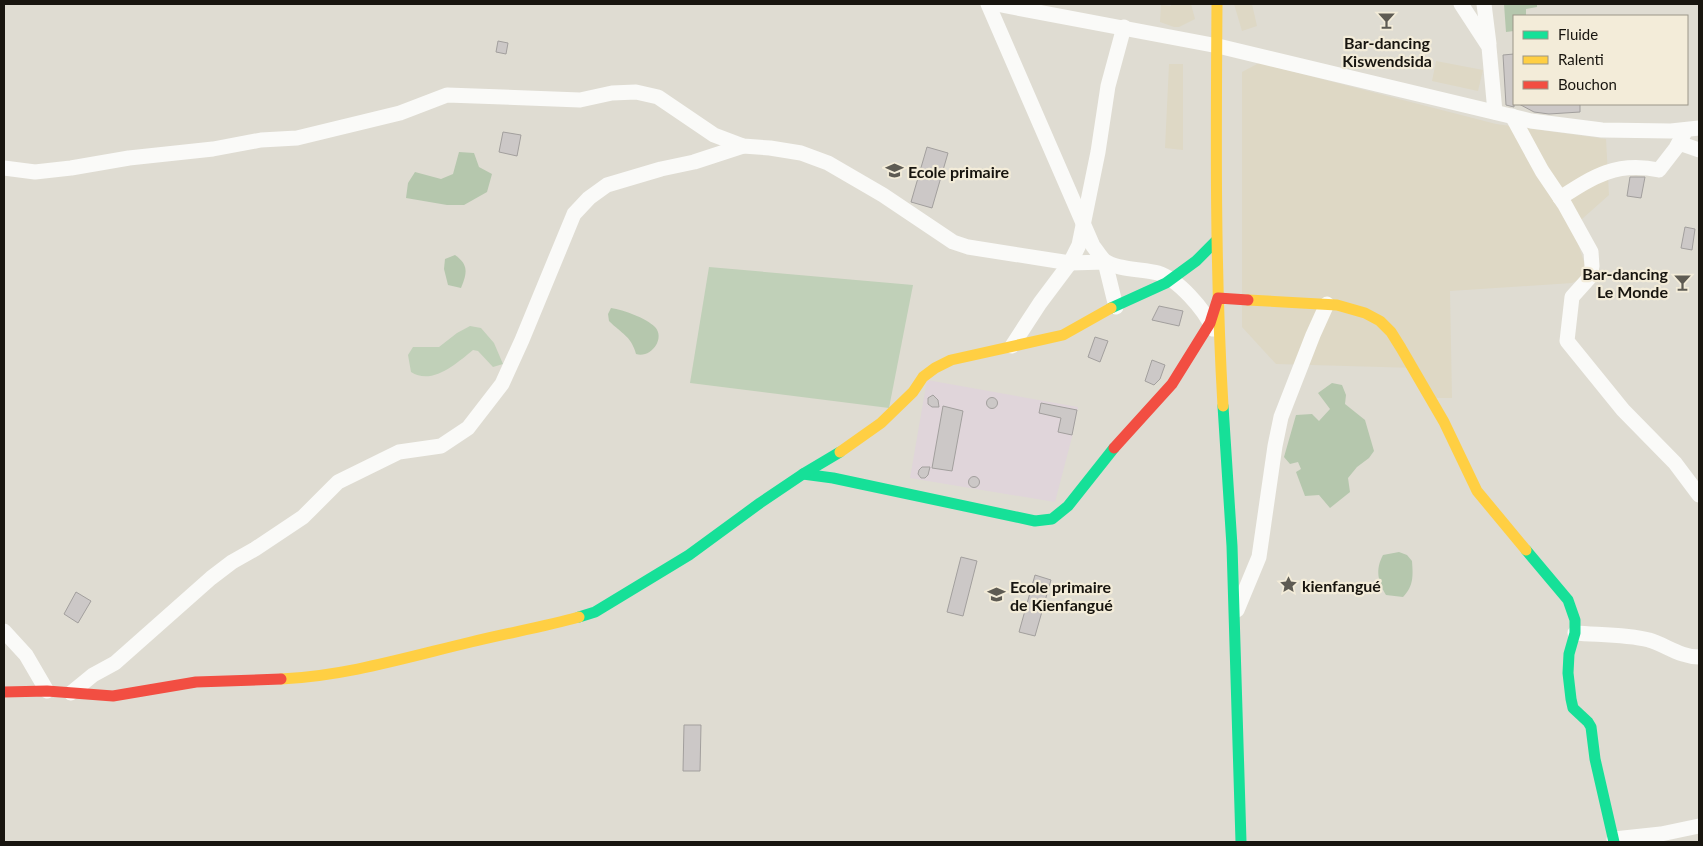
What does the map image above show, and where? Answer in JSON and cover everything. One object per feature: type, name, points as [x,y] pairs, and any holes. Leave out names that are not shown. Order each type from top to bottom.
[{"type":"street","points":[[988,4],[1083,225],[1093,246],[1105,262],[1116,307]]},
{"type":"street","points":[[996,4],[1218,46],[1531,120],[1602,130],[1688,134]]},
{"type":"street","points":[[1211,4],[1218,20]]},
{"type":"street","points":[[1217,4],[1216,241],[1219,342],[1235,614],[1241,842]]},
{"type":"street","points":[[1461,4],[1489,47]]},
{"type":"street","points":[[1484,4],[1495,112]]},
{"type":"street","points":[[1012,346],[1080,245],[1098,152],[1108,86],[1124,28]]},
{"type":"street","points":[[4,168],[35,172],[129,158],[213,149],[262,140],[297,138],[400,113],[447,95],[580,100],[612,93],[636,92],[658,96],[714,135],[743,146],[801,153],[828,163],[883,195],[953,242],[968,247],[1070,262],[1105,262],[1158,273],[1171,280],[1195,302],[1210,323],[1219,342]]},
{"type":"street","points":[[1512,116],[1542,171],[1591,252],[1592,266],[1590,277],[1572,297],[1567,341],[1623,410],[1675,463],[1699,495]]},
{"type":"street","points":[[1688,134],[1699,150]]},
{"type":"street","points":[[1560,198],[1605,172],[1637,167],[1659,170],[1688,134]]},
{"type":"street","points":[[71,693],[93,675],[115,663],[131,650],[218,573],[302,517],[338,482],[399,452],[442,446],[468,428],[502,384],[574,214],[589,198],[607,185],[661,169],[694,162],[743,146]]},
{"type":"street","points":[[4,692],[47,691],[113,696],[196,682],[304,678],[370,668],[594,612],[690,555],[803,474],[851,446],[881,423],[913,392],[922,377],[934,368],[950,360],[1063,335],[1116,307],[1166,284],[1196,261],[1216,241]]},
{"type":"street","points":[[1218,298],[1327,304],[1354,309],[1378,319],[1386,326],[1406,355],[1447,429],[1465,471],[1477,491],[1568,600],[1575,620],[1575,633],[1569,654],[1568,674],[1571,699],[1574,708],[1591,727],[1595,759],[1614,841],[1699,826]]},
{"type":"street","points":[[803,474],[851,482],[1035,521],[1052,519],[1068,506],[1109,453],[1172,384],[1210,323],[1218,298]]},
{"type":"street","points":[[1235,614],[1259,557],[1281,417],[1327,304]]},
{"type":"street","points":[[4,631],[26,655],[47,691]]},
{"type":"street","points":[[1575,633],[1635,637],[1659,643],[1676,652],[1699,658]]},
{"type":"shaded area","points":[[1171,4],[1191,4],[1195,19],[1179,27],[1160,22],[1161,5],[1171,6]]},
{"type":"shaded area","points":[[1234,4],[1252,4],[1257,26],[1242,31]]},
{"type":"shaded area","points":[[1436,61],[1483,70],[1478,91],[1432,81]]},
{"type":"shaded area","points":[[1259,63],[1496,124],[1606,139],[1609,195],[1573,227],[1588,275],[1572,283],[1450,291],[1452,398],[1431,398],[1416,368],[1276,364],[1242,327],[1242,72]]},
{"type":"shaded area","points":[[1169,64],[1183,64],[1183,150],[1165,148]]},
{"type":"shaded area","points":[[927,380],[1078,407],[1055,502],[910,478]]},
{"type":"green space","points":[[1504,4],[1537,4],[1537,7],[1526,9],[1526,15],[1513,15],[1513,31],[1506,32]]},
{"type":"green space","points":[[459,152],[474,153],[479,167],[492,174],[487,192],[464,205],[447,205],[406,198],[408,183],[415,172],[441,179],[453,174]]},
{"type":"green space","points":[[455,255],[463,262],[466,270],[461,288],[448,285],[444,269],[445,259]]},
{"type":"green space","points":[[709,267],[913,285],[889,408],[690,383]]},
{"type":"green space","points":[[611,308],[634,315],[655,327],[659,337],[655,347],[646,354],[636,354],[629,339],[609,321],[608,314]]},
{"type":"green space","points":[[470,326],[481,328],[494,343],[503,364],[493,367],[478,351],[473,350],[452,366],[436,375],[419,376],[411,372],[408,355],[413,347],[439,347]]},
{"type":"green space","points":[[1332,383],[1342,385],[1346,395],[1345,404],[1365,420],[1374,451],[1348,478],[1350,492],[1330,508],[1319,495],[1305,496],[1296,472],[1301,469],[1298,462],[1290,464],[1284,457],[1296,415],[1312,414],[1319,421],[1330,409],[1318,393]]},
{"type":"green space","points":[[1399,552],[1407,555],[1412,561],[1411,584],[1403,597],[1386,595],[1378,575],[1383,555]]},
{"type":"building","points":[[498,41],[508,43],[506,54],[496,52]]},
{"type":"building","points":[[1513,54],[1514,107],[1506,105],[1503,55]]},
{"type":"building","points":[[1521,105],[1580,105],[1580,112],[1549,114],[1534,112]]},
{"type":"building","points":[[503,132],[521,135],[517,156],[499,152]]},
{"type":"building","points":[[927,147],[948,153],[932,208],[911,202]]},
{"type":"building","points":[[1630,177],[1645,177],[1641,198],[1627,196]]},
{"type":"building","points":[[1685,227],[1695,229],[1692,250],[1681,248]]},
{"type":"building","points":[[1159,306],[1183,311],[1179,326],[1152,320]]},
{"type":"building","points":[[1095,337],[1108,341],[1100,362],[1088,357]]},
{"type":"building","points":[[1152,360],[1165,365],[1160,379],[1154,385],[1145,381]]},
{"type":"building","points":[[933,395],[938,400],[939,407],[932,407],[928,404],[928,398]]},
{"type":"building","points":[[990,398],[994,398],[997,403],[996,407],[990,408],[987,405],[987,401]]},
{"type":"building","points":[[1041,403],[1077,410],[1072,435],[1058,432],[1061,418],[1039,413]]},
{"type":"building","points":[[943,406],[963,411],[952,471],[932,468]]},
{"type":"building","points":[[922,467],[930,467],[925,478],[921,478],[918,474]]},
{"type":"building","points":[[972,477],[976,477],[979,482],[978,486],[972,487],[969,484],[969,480]]},
{"type":"building","points":[[961,557],[977,561],[963,616],[947,612]]},
{"type":"building","points":[[1035,575],[1051,580],[1035,636],[1019,632]]},
{"type":"building","points":[[76,592],[91,601],[78,623],[64,614]]},
{"type":"building","points":[[684,725],[701,725],[700,771],[683,771]]},
{"type":"traffic: fast","points":[[1111,308],[1166,283],[1196,261],[1216,241]]},
{"type":"traffic: fast","points":[[1223,406],[1232,546],[1241,842]]},
{"type":"traffic: fast","points":[[803,474],[833,478],[1035,521],[1052,519],[1068,506],[1114,448]]},
{"type":"traffic: fast","points":[[579,617],[595,612],[689,555],[760,503],[840,452]]},
{"type":"traffic: fast","points":[[1526,550],[1568,600],[1575,620],[1575,633],[1569,654],[1568,673],[1571,699],[1573,708],[1591,727],[1595,759],[1614,842]]},
{"type":"traffic: slow","points":[[1217,4],[1217,255],[1223,406]]},
{"type":"traffic: slow","points":[[1248,300],[1337,305],[1365,313],[1380,321],[1391,332],[1444,422],[1477,491],[1526,550]]},
{"type":"traffic: slow","points":[[840,452],[881,423],[913,392],[923,377],[935,368],[951,360],[1063,335],[1111,308]]},
{"type":"traffic: slow","points":[[281,679],[353,670],[579,617]]},
{"type":"traffic: jam","points":[[1114,448],[1172,384],[1210,323],[1218,298],[1248,300]]},
{"type":"traffic: jam","points":[[4,692],[47,691],[113,696],[196,682],[281,679]]},
{"type":"place","name":"Bar-dancing Kiswendsida","points":[[1387,20]]},
{"type":"place","name":"Ecole primaire","points":[[894,171]]},
{"type":"place","name":"Bar-dancing Le Monde","points":[[1682,282]]},
{"type":"place","name":"kienfangué","points":[[1288,585]]},
{"type":"place","name":"Ecole primaire de Kienfangué","points":[[996,595]]}]
